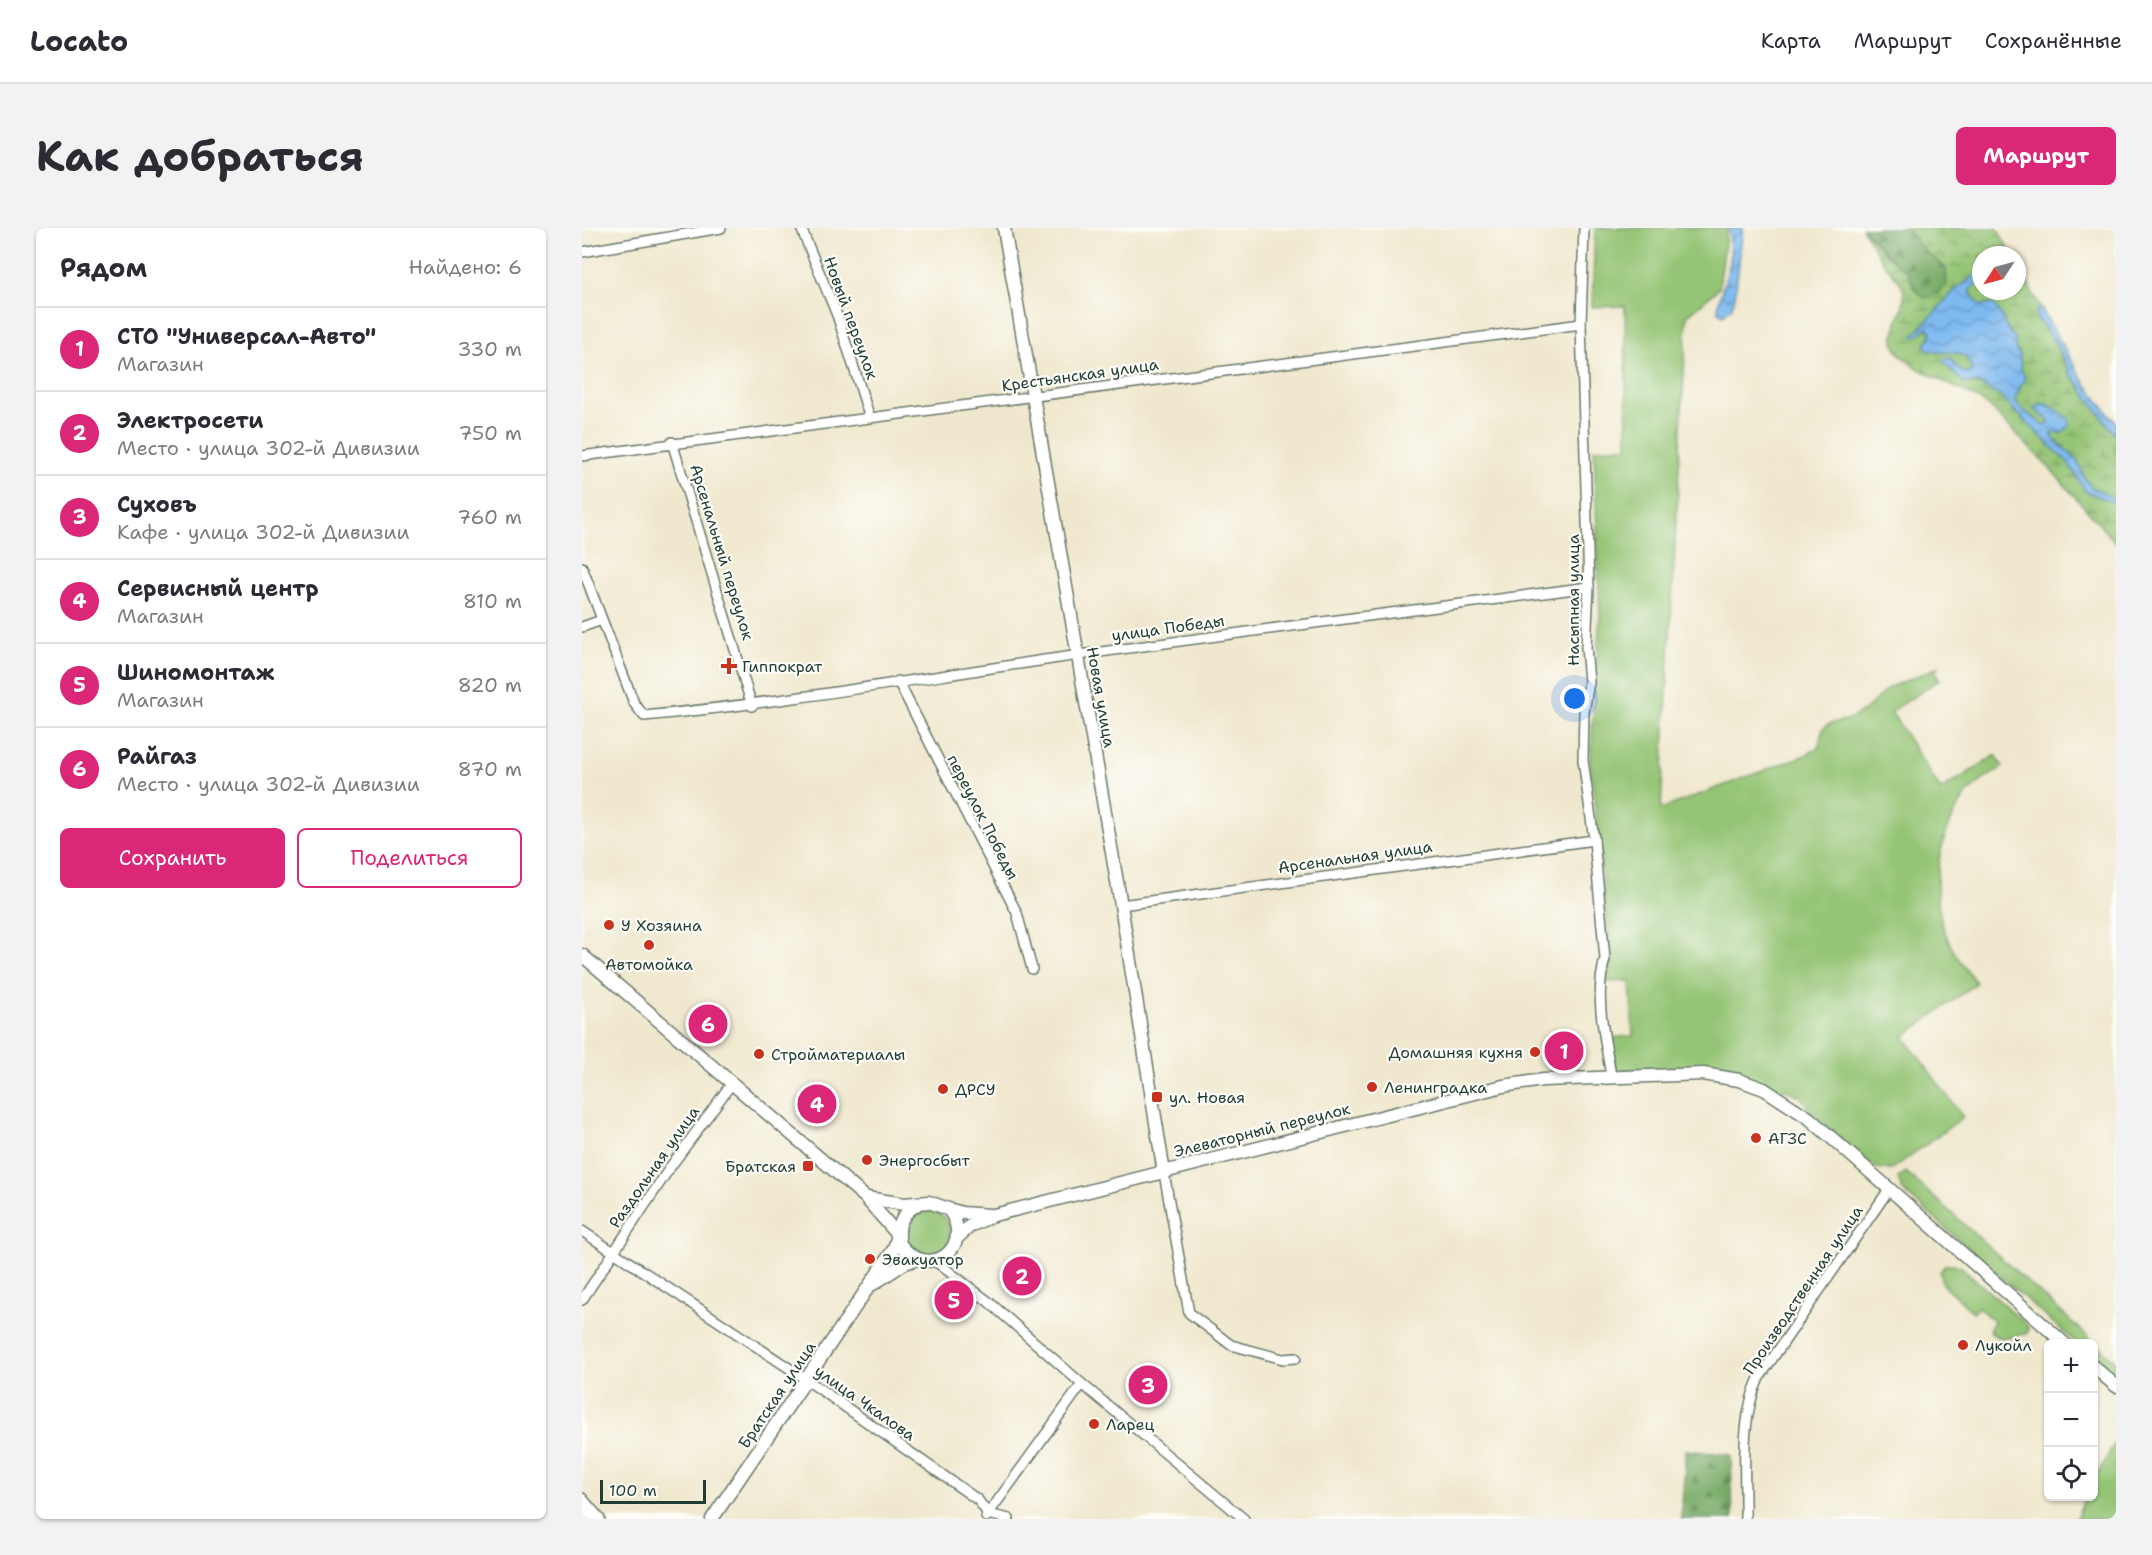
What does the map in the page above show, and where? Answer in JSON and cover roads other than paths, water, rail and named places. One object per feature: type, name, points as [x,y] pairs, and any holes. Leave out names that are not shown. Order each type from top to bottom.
[{"type":"main road","name":"Новая улица","points":[[1004,228],[1121,905],[1164,1173]]},
{"type":"main road","points":[[582,955],[865,1197],[898,1235],[900,1244],[916,1259],[941,1259],[957,1238],[958,1227],[948,1209],[929,1202],[886,1203],[865,1197]]},
{"type":"main road","name":"Элеваторный переулок","points":[[957,1238],[970,1226],[994,1215],[1503,1086],[1543,1080],[1703,1074],[1739,1080],[1764,1089],[1809,1118],[2059,1339]]},
{"type":"main road","points":[[898,1235],[905,1214],[920,1203]]},
{"type":"main road","name":"Элеваторный переулок","points":[[948,1209],[962,1213],[994,1215]]},
{"type":"main road","name":"Братская улица","points":[[712,1519],[894,1249],[898,1235]]},
{"type":"main road","name":"Братская улица","points":[[867,1288],[903,1264],[916,1259]]},
{"type":"main road","points":[[2098,1370],[2116,1386]]},
{"type":"street","points":[[582,252],[721,228]]},
{"type":"street","name":"Новый переулок","points":[[801,228],[837,315],[870,418]]},
{"type":"street","name":"Насыпная улица","points":[[1584,228],[1581,324],[1589,587],[1586,647],[1589,682],[1584,712],[1583,760],[1594,840],[1605,959],[1599,978],[1602,1023],[1611,1076]]},
{"type":"street","name":"Крестьянская улица","points":[[582,456],[672,442],[1581,324]]},
{"type":"street","name":"Арсенальный переулок","points":[[672,442],[752,706]]},
{"type":"street","points":[[582,567],[602,620],[582,627]]},
{"type":"street","name":"улица Победы","points":[[602,620],[634,703],[644,716],[752,706],[898,681],[1589,587]]},
{"type":"street","name":"переулок Победы","points":[[898,681],[1017,914],[1032,969]]},
{"type":"street","name":"Арсенальная улица","points":[[1121,905],[1594,840]]},
{"type":"street","name":"Раздольная улица","points":[[582,1300],[671,1166],[732,1083]]},
{"type":"street","points":[[1164,1173],[1189,1313],[1231,1345],[1283,1359],[1296,1358]]},
{"type":"street","name":"Производственная улица","points":[[1745,1519],[1747,1427],[1751,1394],[1764,1370],[1890,1188]]},
{"type":"street","name":"улица Чкалова","points":[[582,1231],[807,1380],[978,1500],[986,1517]]},
{"type":"street","points":[[941,1259],[956,1275],[1082,1384],[1244,1519]]},
{"type":"street","points":[[986,1517],[1082,1384]]},
{"type":"street","points":[[582,1498],[598,1519]]},
{"type":"street","points":[[582,1510],[598,1519]]},
{"type":"street","points":[[986,1517],[1009,1519]]},
{"type":"water","points":[[1729,228],[1743,228],[1735,297],[1732,307],[1723,315],[1718,312],[1718,308],[1730,262]]},
{"type":"water","points":[[1972,278],[1972,300],[1976,300],[1981,306],[1993,304],[1997,308],[2008,330],[2015,338],[2016,351],[2020,355],[2021,370],[2025,377],[2015,399],[2020,408],[2044,425],[2049,424],[2049,421],[2033,408],[2039,407],[2040,403],[2055,409],[2069,419],[2069,426],[2062,433],[2051,433],[2053,438],[2078,461],[2091,487],[2113,497],[2116,508],[2112,501],[2086,492],[2068,463],[2000,396],[1977,383],[1964,383],[1943,362],[1943,359],[1951,358],[1956,367],[1966,374],[1972,370],[1967,358],[1956,353],[1930,350],[1925,346],[1932,333],[1928,327],[1916,337],[1913,336],[1955,290]]},
{"type":"water","points":[[2041,308],[2083,380],[2116,423],[2116,436],[2071,374],[2054,341],[2036,317],[2036,310]]},
{"type":"place","name":"Гиппократ","points":[[729,666]]},
{"type":"place","name":"У Хозяина","points":[[609,925]]},
{"type":"place","name":"Автомойка","points":[[649,945]]},
{"type":"place","name":"Райгаз","points":[[708,1024]]},
{"type":"place","name":"СТО \"Универсал-Авто\"","points":[[1564,1051]]},
{"type":"place","name":"Домашняя кухня","points":[[1535,1052]]},
{"type":"place","name":"Стройматериалы","points":[[759,1054]]},
{"type":"place","name":"Ленинградка","points":[[1372,1087]]},
{"type":"place","name":"ДРСУ","points":[[943,1089]]},
{"type":"place","name":"ул. Новая","points":[[1157,1097]]},
{"type":"place","name":"Сервисный центр","points":[[817,1104]]},
{"type":"place","name":"АГЗС","points":[[1756,1138]]},
{"type":"place","name":"Энергосбыт","points":[[867,1160]]},
{"type":"place","name":"Братская","points":[[808,1166]]},
{"type":"place","name":"Эвакуатор","points":[[870,1259]]},
{"type":"place","name":"Электросети","points":[[1022,1276]]},
{"type":"place","name":"Шиномонтаж","points":[[954,1300]]},
{"type":"place","name":"Лукойл","points":[[1963,1345]]},
{"type":"place","name":"Суховъ","points":[[1148,1385]]},
{"type":"place","name":"Ларец","points":[[1094,1424]]}]
